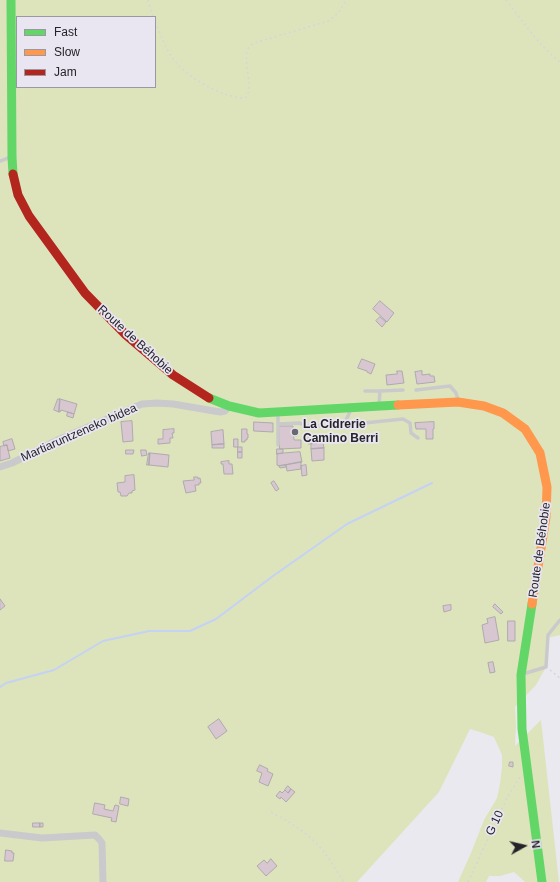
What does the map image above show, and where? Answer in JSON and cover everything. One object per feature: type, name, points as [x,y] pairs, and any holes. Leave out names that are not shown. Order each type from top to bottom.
[{"type":"main road","name":"Route de Béhobie","points":[[11,0],[12,157],[13,172],[18,195],[29,216],[57,256],[86,289],[129,330],[177,370],[229,406],[259,413],[458,402],[484,406],[504,413],[525,429],[540,453],[547,487],[546,517],[521,675],[522,729],[542,882]]},
{"type":"street","name":"Martiaruntzeneko bidea","points":[[0,467],[12,463],[60,439],[142,404],[173,404],[220,412],[225,411],[229,406]]},
{"type":"street","points":[[0,833],[42,838],[95,835],[99,838],[102,844],[103,882]]},
{"type":"lane","points":[[0,161],[12,157]]},
{"type":"lane","points":[[416,390],[450,386],[456,393],[458,402]]},
{"type":"lane","points":[[365,391],[380,392],[403,390]]},
{"type":"lane","points":[[378,406],[380,392]]},
{"type":"lane","points":[[344,425],[352,408]]},
{"type":"lane","points":[[278,412],[278,445]]},
{"type":"lane","points":[[278,424],[299,423],[308,426],[344,425],[403,419],[410,423],[412,434],[418,438]]},
{"type":"lane","points":[[521,675],[546,667],[548,635],[560,620]]},
{"type":"path","points":[[148,0],[153,16]]},
{"type":"path","points":[[156,24],[170,55],[179,66],[192,77],[207,86],[222,93],[243,98],[249,89],[247,51],[250,46],[270,38],[328,21],[335,17],[346,0]]},
{"type":"path","points":[[506,0],[538,40],[560,62]]},
{"type":"path","points":[[546,667],[560,678]]},
{"type":"path","name":"G 10","points":[[468,882],[507,798],[526,766]]},
{"type":"path","points":[[271,812],[303,831],[318,845],[344,882]]},
{"type":"green space","points":[[0,0],[560,0],[560,635],[548,638],[546,667],[536,685],[515,707],[515,746],[541,720],[559,882],[525,882],[514,872],[500,876],[489,876],[486,882],[458,882],[484,820],[497,798],[502,767],[502,755],[494,737],[470,729],[439,792],[357,882],[0,882]]},
{"type":"building","points":[[380,301],[394,313],[387,322],[373,309]]},
{"type":"building","points":[[380,317],[386,322],[382,327],[376,321]]},
{"type":"building","points":[[362,359],[375,364],[371,374],[358,368]]},
{"type":"building","points":[[397,371],[402,371],[404,383],[387,385],[386,375],[397,374]]},
{"type":"building","points":[[422,371],[422,375],[430,374],[430,376],[434,376],[435,382],[417,384],[415,372]]},
{"type":"building","points":[[58,399],[60,399],[59,412],[54,410]]},
{"type":"building","points":[[60,399],[77,404],[74,414],[61,410],[59,412]]},
{"type":"building","points":[[68,412],[74,414],[73,418],[67,416]]},
{"type":"building","points":[[132,421],[133,441],[123,442],[121,422]]},
{"type":"building","points":[[254,422],[273,423],[273,432],[254,431]]},
{"type":"building","points":[[434,422],[433,439],[426,439],[426,429],[416,429],[415,423]]},
{"type":"building","points":[[279,426],[293,426],[294,440],[301,440],[301,448],[280,449]]},
{"type":"building","points":[[174,429],[174,433],[172,433],[173,438],[170,438],[170,443],[158,444],[158,439],[163,439],[163,430]]},
{"type":"building","points":[[242,429],[247,429],[248,438],[245,442],[242,442]]},
{"type":"building","points":[[294,429],[297,429],[297,436],[294,436]]},
{"type":"building","points":[[223,430],[224,444],[212,445],[211,432]]},
{"type":"building","points":[[323,437],[323,443],[308,444],[308,438]]},
{"type":"building","points":[[12,439],[15,449],[8,451],[7,445],[4,446],[3,442]]},
{"type":"building","points":[[234,439],[238,439],[238,447],[234,447]]},
{"type":"building","points":[[323,443],[324,448],[311,449],[311,444]]},
{"type":"building","points":[[224,444],[224,448],[212,448],[212,445]]},
{"type":"building","points":[[7,445],[10,458],[0,461],[0,447]]},
{"type":"building","points":[[238,447],[242,447],[242,452],[238,452]]},
{"type":"building","points":[[324,448],[324,460],[312,461],[311,449]]},
{"type":"building","points":[[277,449],[283,449],[283,453],[277,454]]},
{"type":"building","points":[[126,450],[134,450],[133,454],[126,454]]},
{"type":"building","points":[[141,450],[146,450],[147,455],[142,456]]},
{"type":"building","points":[[238,452],[242,452],[242,458],[238,458]]},
{"type":"building","points":[[300,452],[302,462],[279,466],[277,465],[277,454]]},
{"type":"building","points":[[149,453],[149,465],[147,465]]},
{"type":"building","points":[[150,453],[169,455],[168,467],[149,465]]},
{"type":"building","points":[[229,461],[229,464],[232,464],[233,474],[224,474],[223,464],[221,464],[221,462]]},
{"type":"building","points":[[301,462],[301,469],[287,471],[286,465]]},
{"type":"building","points":[[286,465],[286,467],[280,468],[279,466]]},
{"type":"building","points":[[306,465],[307,475],[302,476],[301,466]]},
{"type":"building","points":[[134,475],[135,490],[127,496],[121,496],[120,492],[118,492],[117,483],[125,482],[125,476]]},
{"type":"building","points":[[194,477],[198,477],[198,479],[200,478],[201,483],[199,483],[199,485],[195,485],[196,491],[186,493],[183,481],[194,480]]},
{"type":"building","points":[[274,481],[279,489],[276,491],[271,483]]},
{"type":"building","points":[[0,599],[5,606],[0,610]]},
{"type":"building","points":[[495,604],[503,612],[501,614],[493,607]]},
{"type":"building","points":[[451,605],[451,610],[444,612],[443,606]]},
{"type":"building","points":[[495,617],[499,640],[485,643],[482,625],[488,623],[487,619]]},
{"type":"building","points":[[508,621],[515,621],[515,641],[508,641]]},
{"type":"building","points":[[493,662],[495,672],[490,673],[488,663]]},
{"type":"building","points":[[219,719],[227,731],[216,739],[208,727]]},
{"type":"building","points":[[510,762],[513,762],[513,767],[509,766]]},
{"type":"building","points":[[260,765],[268,769],[267,771],[273,774],[268,786],[259,782],[262,773],[257,771]]},
{"type":"building","points":[[288,786],[291,789],[288,793],[285,790]]},
{"type":"building","points":[[291,789],[295,792],[286,802],[281,797],[280,799],[276,796],[280,791],[282,793],[285,790],[288,793]]},
{"type":"building","points":[[121,797],[129,799],[128,806],[120,804]]},
{"type":"building","points":[[95,803],[105,805],[104,809],[113,811],[115,805],[119,806],[116,822],[111,821],[112,818],[93,814]]},
{"type":"building","points":[[33,823],[40,823],[40,827],[33,827]]},
{"type":"building","points":[[40,823],[43,823],[43,827],[40,827]]},
{"type":"building","points":[[6,850],[14,853],[13,861],[5,861]]},
{"type":"building","points":[[271,859],[277,866],[266,876],[257,866],[264,860],[267,863]]},
{"type":"waterway","points":[[0,687],[6,683],[54,670],[103,641],[149,631],[190,631],[216,619],[273,576],[347,524],[432,483]]},
{"type":"traffic: fast","points":[[11,0],[13,174]]},
{"type":"traffic: fast","points":[[209,398],[229,406],[259,413],[398,405]]},
{"type":"traffic: fast","points":[[532,604],[521,675],[522,729],[542,882]]},
{"type":"traffic: slow","points":[[398,405],[458,402],[484,406],[503,413],[525,429],[540,453],[547,487],[546,517],[532,604]]},
{"type":"traffic: jam","points":[[13,174],[18,195],[29,216],[85,293],[126,335],[173,375],[209,398]]},
{"type":"place","name":"La Cidrerie Camino Berri","points":[[295,432]]}]
